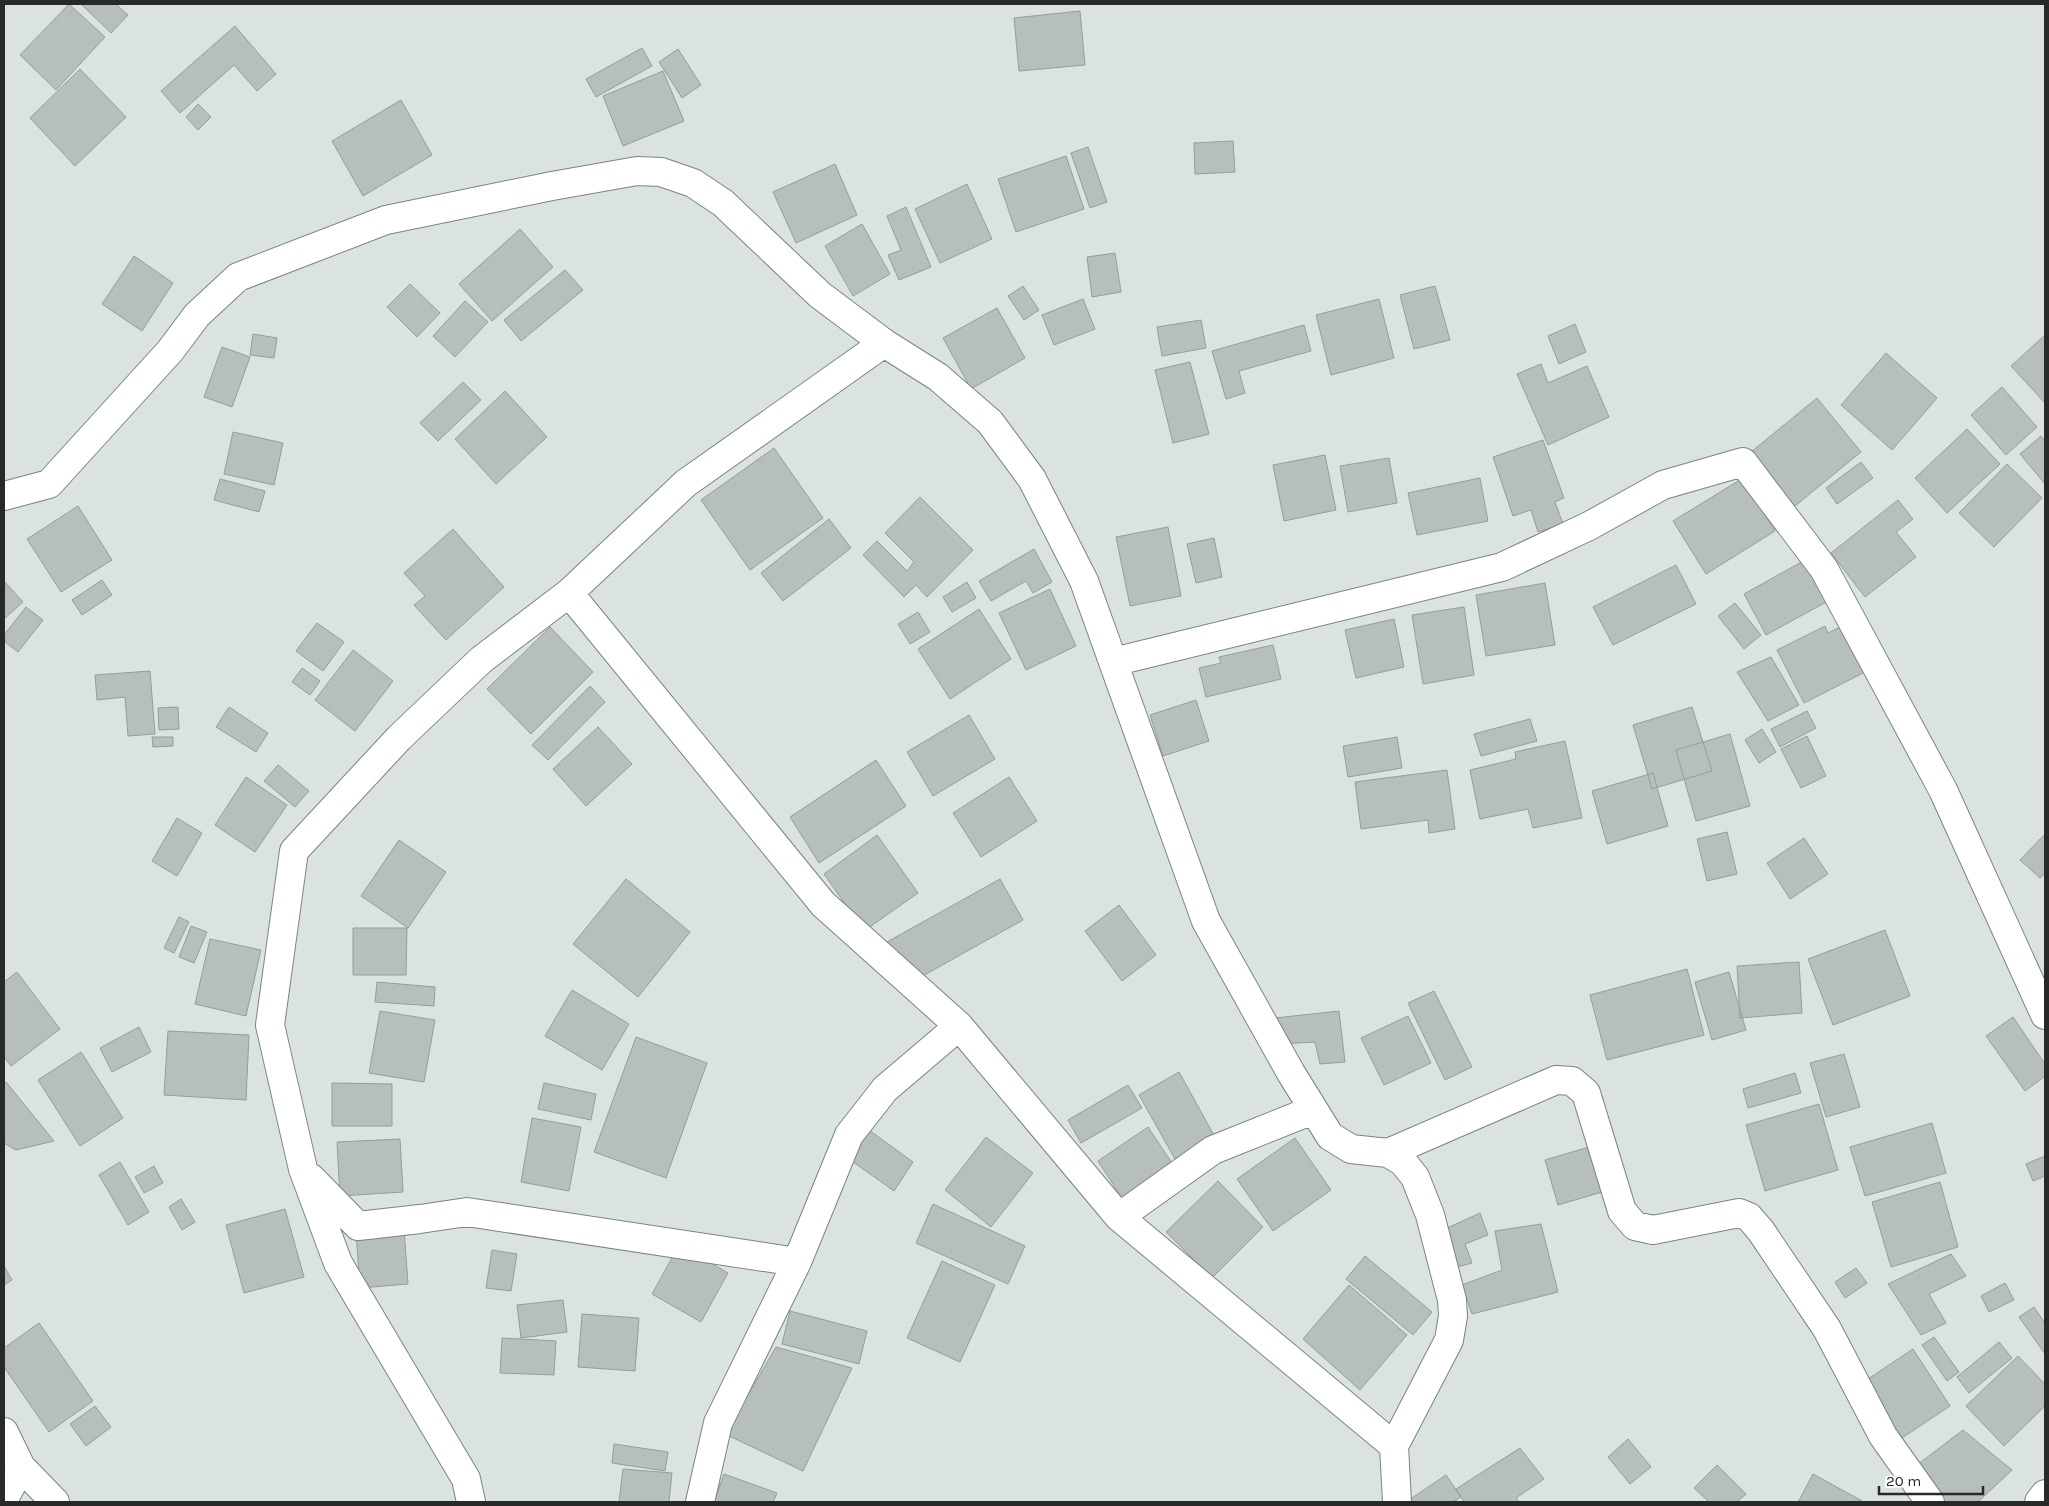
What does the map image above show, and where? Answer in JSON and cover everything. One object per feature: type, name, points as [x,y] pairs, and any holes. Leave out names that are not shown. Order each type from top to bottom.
[{"type":"street","points":[[4,496],[48,484],[170,351],[197,315],[238,278],[386,220],[552,186],[637,172],[662,172],[693,184],[723,203],[820,295],[884,343],[938,376],[990,422],[1032,479],[1084,580],[1206,922],[1291,1074],[1330,1136],[1351,1148],[1388,1153],[1403,1162],[1415,1177],[1430,1214],[1452,1300],[1453,1316],[1448,1340],[1394,1446],[1397,1502]]},
{"type":"street","points":[[471,1502],[466,1479],[338,1263],[303,1169],[270,1025],[294,851],[399,738],[481,660],[569,593],[686,483],[884,343]]},
{"type":"street","points":[[1113,662],[1502,567],[1589,526],[1663,485],[1743,462],[1824,569],[1943,790],[2045,1015]]},
{"type":"street","points":[[569,593],[823,904],[959,1026],[1118,1217],[1394,1446]]},
{"type":"street","points":[[700,1502],[718,1423],[797,1262],[849,1135],[885,1089],[959,1026]]},
{"type":"street","points":[[1388,1153],[1556,1080],[1572,1081],[1586,1093],[1622,1211],[1635,1226],[1653,1230],[1739,1213],[1749,1217],[1761,1231],[1827,1330],[1883,1436],[1930,1502]]},
{"type":"street","points":[[1118,1217],[1213,1150],[1314,1110]]},
{"type":"street","points":[[303,1169],[358,1226],[467,1212],[797,1262]]},
{"type":"street","points":[[4,1432],[21,1467],[55,1502]]},
{"type":"street","points":[[4,1499],[21,1467]]},
{"type":"street","points":[[2038,1502],[2045,1494]]},
{"type":"building","points":[[69,4],[105,37],[56,90],[20,55]]},
{"type":"building","points":[[81,4],[116,4],[128,15],[111,33]]},
{"type":"building","points":[[1080,11],[1085,65],[1019,71],[1014,18]]},
{"type":"building","points":[[235,26],[276,74],[257,91],[234,65],[180,113],[161,91]]},
{"type":"building","points":[[642,48],[652,66],[596,97],[586,79]]},
{"type":"building","points":[[678,49],[701,85],[682,98],[659,62]]},
{"type":"building","points":[[80,69],[126,117],[75,166],[30,118]]},
{"type":"building","points":[[663,71],[684,121],[623,146],[603,96]]},
{"type":"building","points":[[401,100],[432,155],[363,196],[332,141]]},
{"type":"building","points":[[198,104],[211,117],[198,130],[186,117]]},
{"type":"building","points":[[1233,141],[1235,172],[1195,174],[1194,143]]},
{"type":"building","points":[[1088,147],[1107,202],[1090,208],[1071,153]]},
{"type":"building","points":[[1066,156],[1084,209],[1016,232],[998,179]]},
{"type":"building","points":[[835,164],[857,215],[796,243],[773,192]]},
{"type":"building","points":[[967,184],[992,239],[940,263],[915,209]]},
{"type":"building","points":[[906,207],[931,267],[899,280],[888,255],[901,250],[887,216]]},
{"type":"building","points":[[862,224],[890,274],[853,296],[825,246]]},
{"type":"building","points":[[520,229],[553,267],[492,321],[459,284]]},
{"type":"building","points":[[1115,253],[1121,292],[1092,297],[1087,257]]},
{"type":"building","points":[[134,256],[173,283],[142,331],[102,304]]},
{"type":"building","points":[[565,270],[583,290],[521,341],[504,320]]},
{"type":"building","points":[[410,284],[440,313],[417,337],[387,307]]},
{"type":"building","points":[[1023,286],[1039,310],[1024,320],[1008,296]]},
{"type":"building","points":[[1435,286],[1450,340],[1414,349],[1400,295]]},
{"type":"building","points":[[1083,299],[1095,329],[1054,345],[1042,315]]},
{"type":"building","points":[[1379,299],[1394,358],[1331,375],[1316,315]]},
{"type":"building","points":[[465,301],[488,322],[455,357],[433,336]]},
{"type":"building","points":[[997,308],[1025,358],[971,389],[943,338]]},
{"type":"building","points":[[1201,320],[1206,348],[1162,356],[1157,327]]},
{"type":"building","points":[[1575,324],[1586,352],[1559,364],[1548,336]]},
{"type":"building","points":[[1304,325],[1311,351],[1239,371],[1245,393],[1226,399],[1212,351]]},
{"type":"building","points":[[253,334],[277,338],[274,358],[250,355]]},
{"type":"building","points":[[2045,335],[2045,403],[2011,366]]},
{"type":"building","points":[[222,347],[250,357],[232,407],[204,397]]},
{"type":"building","points":[[1886,353],[1937,398],[1892,450],[1841,405]]},
{"type":"building","points":[[1190,362],[1209,434],[1173,443],[1155,370]]},
{"type":"building","points":[[1541,364],[1548,383],[1587,366],[1609,417],[1548,445],[1517,374]]},
{"type":"building","points":[[463,382],[481,400],[438,441],[420,423]]},
{"type":"building","points":[[2002,387],[2037,427],[2006,455],[1971,415]]},
{"type":"building","points":[[505,391],[547,437],[496,484],[455,439]]},
{"type":"building","points":[[1817,398],[1861,452],[1795,506],[1751,452]]},
{"type":"building","points":[[1967,429],[2000,464],[1947,513],[1915,478]]},
{"type":"building","points":[[233,432],[283,443],[274,485],[224,474]]},
{"type":"building","points":[[2041,436],[2045,441],[2045,484],[2020,454]]},
{"type":"building","points":[[1543,440],[1564,498],[1555,502],[1563,524],[1538,532],[1531,510],[1513,516],[1493,457]]},
{"type":"building","points":[[774,448],[823,518],[750,570],[701,500]]},
{"type":"building","points":[[1325,455],[1336,510],[1284,521],[1273,465]]},
{"type":"building","points":[[1389,458],[1397,503],[1348,512],[1340,466]]},
{"type":"building","points":[[1861,462],[1873,478],[1837,504],[1826,488]]},
{"type":"building","points":[[2007,464],[2042,498],[1994,547],[1959,513]]},
{"type":"building","points":[[1480,478],[1488,521],[1417,535],[1408,493]]},
{"type":"building","points":[[1743,478],[1775,531],[1706,574],[1673,521]]},
{"type":"building","points":[[220,479],[265,491],[259,512],[214,500]]},
{"type":"building","points":[[920,497],[973,550],[927,597],[916,585],[904,597],[863,555],[877,541],[907,571],[914,562],[885,533]]},
{"type":"building","points":[[1898,500],[1913,519],[1896,532],[1916,557],[1865,597],[1831,553]]},
{"type":"building","points":[[78,506],[112,560],[61,592],[27,539]]},
{"type":"building","points":[[829,519],[851,548],[783,601],[761,573]]},
{"type":"building","points":[[1168,527],[1181,596],[1130,606],[1116,537]]},
{"type":"building","points":[[453,529],[504,587],[446,640],[414,605],[425,596],[404,573]]},
{"type":"building","points":[[1214,538],[1222,577],[1196,583],[1187,544]]},
{"type":"building","points":[[1034,549],[1052,582],[1033,593],[1026,581],[991,601],[979,581]]},
{"type":"building","points":[[1805,560],[1828,601],[1766,635],[1744,594]]},
{"type":"building","points":[[1676,565],[1696,604],[1613,645],[1593,607]]},
{"type":"building","points":[[102,580],[112,595],[82,615],[72,600]]},
{"type":"building","points":[[4,581],[23,602],[4,619]]},
{"type":"building","points":[[967,582],[976,598],[952,612],[943,597]]},
{"type":"building","points":[[1545,583],[1555,645],[1486,656],[1476,595]]},
{"type":"building","points":[[1050,589],[1076,646],[1026,670],[999,613]]},
{"type":"building","points":[[1735,603],[1761,635],[1744,649],[1718,616]]},
{"type":"building","points":[[26,607],[43,620],[18,652],[4,641],[4,635]]},
{"type":"building","points":[[1464,607],[1474,675],[1423,684],[1412,615]]},
{"type":"building","points":[[979,609],[1011,659],[950,699],[918,649]]},
{"type":"building","points":[[918,612],[930,632],[910,644],[898,624]]},
{"type":"building","points":[[1394,619],[1404,667],[1356,678],[1345,630]]},
{"type":"building","points":[[317,623],[344,642],[323,671],[296,651]]},
{"type":"building","points":[[1844,625],[1867,671],[1804,703],[1777,650],[1825,626],[1828,633]]},
{"type":"building","points":[[550,627],[593,672],[531,734],[487,689]]},
{"type":"building","points":[[1273,645],[1281,679],[1206,697],[1199,668],[1221,663],[1219,657]]},
{"type":"building","points":[[353,650],[393,681],[355,731],[315,700]]},
{"type":"building","points":[[1771,657],[1799,705],[1768,721],[1737,672]]},
{"type":"building","points":[[302,668],[320,681],[310,695],[292,682]]},
{"type":"building","points":[[150,671],[155,734],[128,736],[125,697],[97,700],[95,675]]},
{"type":"building","points":[[590,686],[605,702],[548,760],[532,745]]},
{"type":"building","points":[[1196,700],[1209,741],[1163,756],[1150,715]]},
{"type":"building","points":[[178,707],[179,729],[159,730],[158,708]]},
{"type":"building","points":[[229,707],[268,733],[256,752],[216,727]]},
{"type":"building","points":[[1692,707],[1712,771],[1652,789],[1633,725]]},
{"type":"building","points":[[1807,711],[1816,728],[1780,747],[1771,729]]},
{"type":"building","points":[[969,715],[995,759],[933,796],[907,752]]},
{"type":"building","points":[[1530,719],[1537,741],[1481,756],[1474,734]]},
{"type":"building","points":[[598,727],[632,764],[586,806],[553,769]]},
{"type":"building","points":[[1762,729],[1776,752],[1759,763],[1745,740]]},
{"type":"building","points":[[1730,734],[1750,806],[1696,821],[1676,750]]},
{"type":"building","points":[[1807,736],[1826,776],[1801,788],[1781,749]]},
{"type":"building","points":[[152,737],[173,737],[173,746],[153,747]]},
{"type":"building","points":[[1397,737],[1402,768],[1348,777],[1343,746]]},
{"type":"building","points":[[1565,741],[1582,818],[1533,828],[1528,809],[1480,819],[1470,770],[1516,759],[1515,752]]},
{"type":"building","points":[[876,760],[906,806],[819,863],[790,817]]},
{"type":"building","points":[[278,765],[309,791],[295,807],[264,781]]},
{"type":"building","points":[[1447,770],[1455,829],[1429,833],[1428,820],[1361,829],[1355,782]]},
{"type":"building","points":[[1653,773],[1668,826],[1607,844],[1592,791]]},
{"type":"building","points":[[246,777],[287,805],[255,852],[215,825]]},
{"type":"building","points":[[1009,777],[1037,821],[981,857],[953,813]]},
{"type":"building","points":[[177,818],[202,833],[177,876],[152,861]]},
{"type":"building","points":[[1727,832],[1737,874],[1707,881],[1697,839]]},
{"type":"building","points":[[2045,834],[2045,873],[2040,878],[2020,860]]},
{"type":"building","points":[[877,835],[918,893],[864,931],[824,874]]},
{"type":"building","points":[[1804,838],[1828,874],[1790,899],[1767,863]]},
{"type":"building","points":[[399,840],[446,872],[408,928],[361,896]]},
{"type":"building","points":[[626,879],[690,932],[638,997],[573,944]]},
{"type":"building","points":[[1000,879],[1023,920],[901,988],[878,947]]},
{"type":"building","points":[[1119,905],[1156,955],[1122,981],[1085,931]]},
{"type":"building","points":[[179,917],[189,922],[174,953],[164,948]]},
{"type":"building","points":[[191,926],[207,932],[194,963],[179,957]]},
{"type":"building","points":[[353,928],[407,928],[406,975],[353,975]]},
{"type":"building","points":[[1885,930],[1910,996],[1833,1025],[1808,959]]},
{"type":"building","points":[[210,939],[261,950],[246,1016],[195,1004]]},
{"type":"building","points":[[1799,962],[1802,1013],[1740,1018],[1737,966]]},
{"type":"building","points":[[1687,969],[1704,1035],[1607,1060],[1590,995]]},
{"type":"building","points":[[17,972],[60,1029],[11,1066],[4,1057],[4,982]]},
{"type":"building","points":[[1729,972],[1746,1030],[1712,1040],[1695,982]]},
{"type":"building","points":[[377,982],[435,987],[434,1006],[375,1002]]},
{"type":"building","points":[[572,990],[629,1024],[602,1070],[545,1036]]},
{"type":"building","points":[[1434,991],[1472,1067],[1445,1080],[1408,1003]]},
{"type":"building","points":[[380,1011],[435,1020],[424,1082],[369,1073]]},
{"type":"building","points":[[1339,1011],[1345,1062],[1320,1064],[1315,1042],[1281,1044],[1275,1018]]},
{"type":"building","points":[[1408,1016],[1431,1063],[1384,1085],[1361,1038]]},
{"type":"building","points":[[2013,1017],[2045,1064],[2045,1076],[2025,1091],[1986,1036]]},
{"type":"building","points":[[139,1027],[151,1052],[112,1072],[100,1048]]},
{"type":"building","points":[[168,1031],[249,1035],[246,1100],[164,1095]]},
{"type":"building","points":[[636,1037],[707,1063],[666,1178],[594,1152]]},
{"type":"building","points":[[81,1052],[123,1118],[80,1146],[38,1080]]},
{"type":"building","points":[[1844,1054],[1860,1107],[1826,1117],[1810,1063]]},
{"type":"building","points":[[1179,1072],[1215,1137],[1175,1159],[1139,1095]]},
{"type":"building","points":[[1795,1073],[1801,1093],[1748,1108],[1743,1089]]},
{"type":"building","points":[[6,1082],[54,1141],[16,1150],[4,1143],[4,1084]]},
{"type":"building","points":[[332,1083],[392,1084],[392,1126],[332,1126]]},
{"type":"building","points":[[544,1083],[596,1094],[591,1120],[538,1109]]},
{"type":"building","points":[[1128,1085],[1142,1108],[1081,1143],[1068,1120]]},
{"type":"building","points":[[1819,1104],[1838,1170],[1765,1191],[1746,1125]]},
{"type":"building","points":[[532,1118],[581,1127],[569,1191],[521,1182]]},
{"type":"building","points":[[1932,1123],[1946,1173],[1865,1196],[1850,1147]]},
{"type":"building","points":[[862,1125],[913,1162],[894,1191],[842,1154]]},
{"type":"building","points":[[1148,1127],[1174,1166],[1123,1200],[1098,1161]]},
{"type":"building","points":[[986,1137],[1033,1173],[991,1227],[945,1190]]},
{"type":"building","points":[[1295,1138],[1331,1190],[1273,1231],[1237,1179]]},
{"type":"building","points":[[400,1139],[403,1192],[340,1196],[337,1142]]},
{"type":"building","points":[[1596,1145],[1609,1190],[1558,1205],[1545,1160]]},
{"type":"building","points":[[2045,1156],[2045,1176],[2033,1181],[2026,1164]]},
{"type":"building","points":[[120,1162],[149,1212],[128,1225],[99,1175]]},
{"type":"building","points":[[154,1166],[163,1183],[144,1193],[135,1177]]},
{"type":"building","points":[[1218,1181],[1263,1227],[1212,1278],[1166,1232]]},
{"type":"building","points":[[1940,1182],[1958,1247],[1891,1267],[1872,1202]]},
{"type":"building","points":[[181,1199],[195,1222],[182,1230],[169,1207]]},
{"type":"building","points":[[933,1204],[1025,1246],[1008,1284],[916,1243]]},
{"type":"building","points":[[285,1209],[304,1277],[244,1293],[226,1225]]},
{"type":"building","points":[[1480,1213],[1488,1235],[1465,1244],[1472,1263],[1450,1269],[1434,1234]]},
{"type":"building","points":[[1541,1224],[1558,1292],[1472,1314],[1462,1285],[1502,1270],[1495,1231]]},
{"type":"building","points":[[404,1229],[408,1284],[360,1288],[356,1232]]},
{"type":"building","points":[[679,1245],[728,1273],[701,1322],[652,1294]]},
{"type":"building","points":[[492,1250],[517,1254],[511,1291],[486,1288]]},
{"type":"building","points":[[1951,1254],[1966,1276],[1929,1294],[1946,1323],[1921,1335],[1888,1284]]},
{"type":"building","points":[[1365,1256],[1432,1312],[1413,1335],[1346,1279]]},
{"type":"building","points":[[942,1261],[995,1285],[960,1362],[907,1338]]},
{"type":"building","points":[[4,1266],[12,1280],[4,1285]]},
{"type":"building","points":[[1856,1268],[1867,1283],[1845,1298],[1835,1282]]},
{"type":"building","points":[[2005,1283],[2014,1300],[1989,1312],[1981,1296]]},
{"type":"building","points":[[1349,1285],[1407,1335],[1360,1390],[1303,1339]]},
{"type":"building","points":[[563,1300],[567,1332],[521,1338],[517,1305]]},
{"type":"building","points":[[2034,1307],[2045,1323],[2045,1354],[2019,1317]]},
{"type":"building","points":[[790,1311],[867,1331],[859,1364],[782,1344]]},
{"type":"building","points":[[582,1314],[639,1318],[635,1371],[578,1367]]},
{"type":"building","points":[[39,1323],[93,1401],[49,1432],[4,1367],[4,1348]]},
{"type":"building","points":[[1934,1337],[1959,1372],[1947,1381],[1922,1345]]},
{"type":"building","points":[[502,1338],[556,1341],[554,1375],[500,1373]]},
{"type":"building","points":[[1999,1342],[2012,1358],[1969,1393],[1957,1377]]},
{"type":"building","points":[[776,1347],[852,1368],[803,1471],[725,1434]]},
{"type":"building","points":[[1913,1349],[1950,1406],[1896,1442],[1859,1385]]},
{"type":"building","points":[[2018,1356],[2045,1384],[2045,1406],[2004,1446],[1966,1406]]},
{"type":"building","points":[[95,1406],[111,1427],[86,1446],[70,1424]]},
{"type":"building","points":[[1963,1430],[2012,1470],[1978,1502],[1934,1502],[1909,1471]]},
{"type":"building","points":[[1628,1439],[1651,1467],[1630,1484],[1608,1457]]},
{"type":"building","points":[[614,1444],[668,1452],[665,1471],[612,1463]]},
{"type":"building","points":[[1520,1448],[1544,1479],[1516,1498],[1519,1502],[1464,1502],[1456,1489]]},
{"type":"building","points":[[1717,1465],[1746,1494],[1737,1502],[1709,1502],[1694,1488]]},
{"type":"building","points":[[623,1469],[672,1473],[669,1502],[619,1502]]},
{"type":"building","points":[[724,1474],[777,1493],[773,1502],[714,1502]]},
{"type":"building","points":[[1813,1474],[1864,1502],[1798,1502]]},
{"type":"building","points":[[1446,1475],[1461,1497],[1453,1502],[1406,1502]]}]
